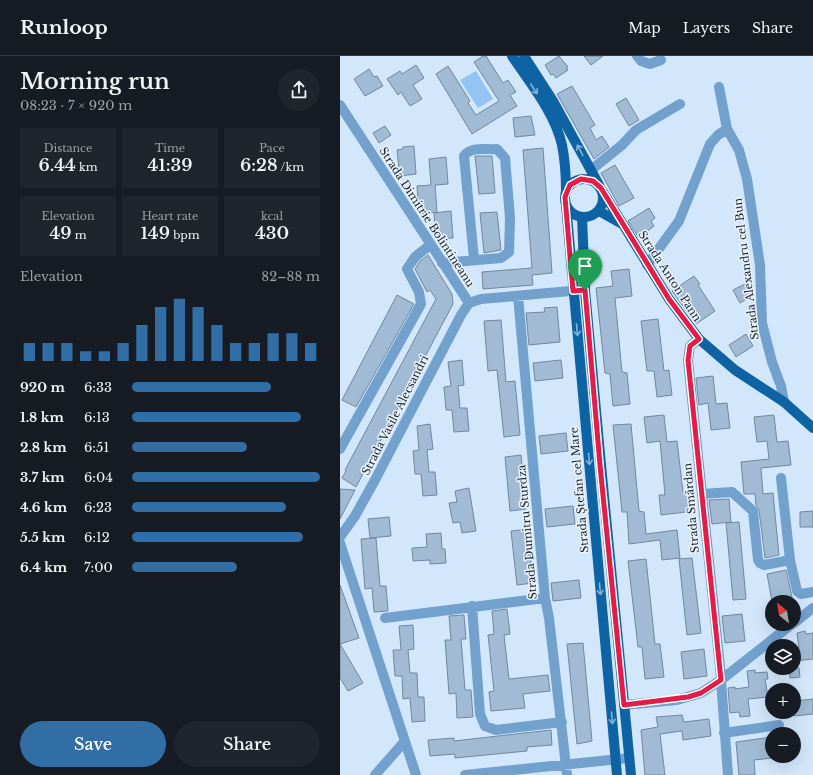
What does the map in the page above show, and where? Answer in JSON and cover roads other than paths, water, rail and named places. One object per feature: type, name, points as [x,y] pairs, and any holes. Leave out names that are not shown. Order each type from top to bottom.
[{"type":"main road","points":[[512,56],[536,92],[557,129],[563,152],[566,204],[572,213],[582,217],[594,215],[599,211],[604,199],[601,188],[553,101],[524,56]]},
{"type":"main road","points":[[566,191],[570,185],[581,179],[587,179],[601,188]]},
{"type":"main road","name":"Strada Anton Pann","points":[[601,188],[681,317],[699,339],[735,370],[784,402],[813,428]]},
{"type":"main road","name":"Strada Ștefan cel Mare","points":[[566,204],[617,775]]},
{"type":"main road","name":"Strada Anton Pann","points":[[599,211],[622,224]]},
{"type":"main road","points":[[582,217],[585,290],[601,473],[631,775]]},
{"type":"street","points":[[637,56],[641,61],[650,64],[661,60]]},
{"type":"street","name":"Strada Alexandru cel Bun","points":[[719,87],[728,129],[739,150],[746,173],[760,265],[762,323],[772,362],[781,386],[784,402]]},
{"type":"street","points":[[591,170],[622,145],[636,130],[680,104]]},
{"type":"street","name":"Strada Dimitrie Bolintineanu","points":[[340,105],[469,303],[481,298],[585,290]]},
{"type":"street","points":[[647,264],[674,231],[710,144],[718,135],[728,129]]},
{"type":"street","points":[[442,262],[501,258],[509,252],[510,218],[505,158],[497,150],[472,150],[467,152],[464,156],[474,259]]},
{"type":"street","points":[[340,449],[421,304],[419,292],[407,269],[414,257],[430,245]]},
{"type":"street","name":"Strada Dumitru Sturdza","points":[[518,296],[545,598],[550,618],[562,722],[566,775]]},
{"type":"street","name":"Strada Vasile Alecsandri","points":[[340,537],[355,516],[376,480],[461,315],[469,303]]},
{"type":"street","name":"Strada Smârdan","points":[[699,339],[690,346],[688,360],[721,680],[728,775]]},
{"type":"street","points":[[780,478],[790,560],[797,591],[801,594],[813,592]]},
{"type":"street","points":[[702,494],[732,492],[750,507],[753,512],[758,560],[760,563],[764,565],[790,560]]},
{"type":"street","points":[[340,543],[416,775]]},
{"type":"street","points":[[385,618],[545,598]]},
{"type":"street","points":[[472,606],[480,714],[485,726],[496,730],[562,722]]},
{"type":"street","points":[[801,617],[813,608]]},
{"type":"street","points":[[624,705],[688,697],[701,693],[721,680],[783,631]]},
{"type":"street","points":[[724,733],[779,725]]},
{"type":"street","points":[[375,775],[405,741]]},
{"type":"street","points":[[465,775],[630,758]]}]
